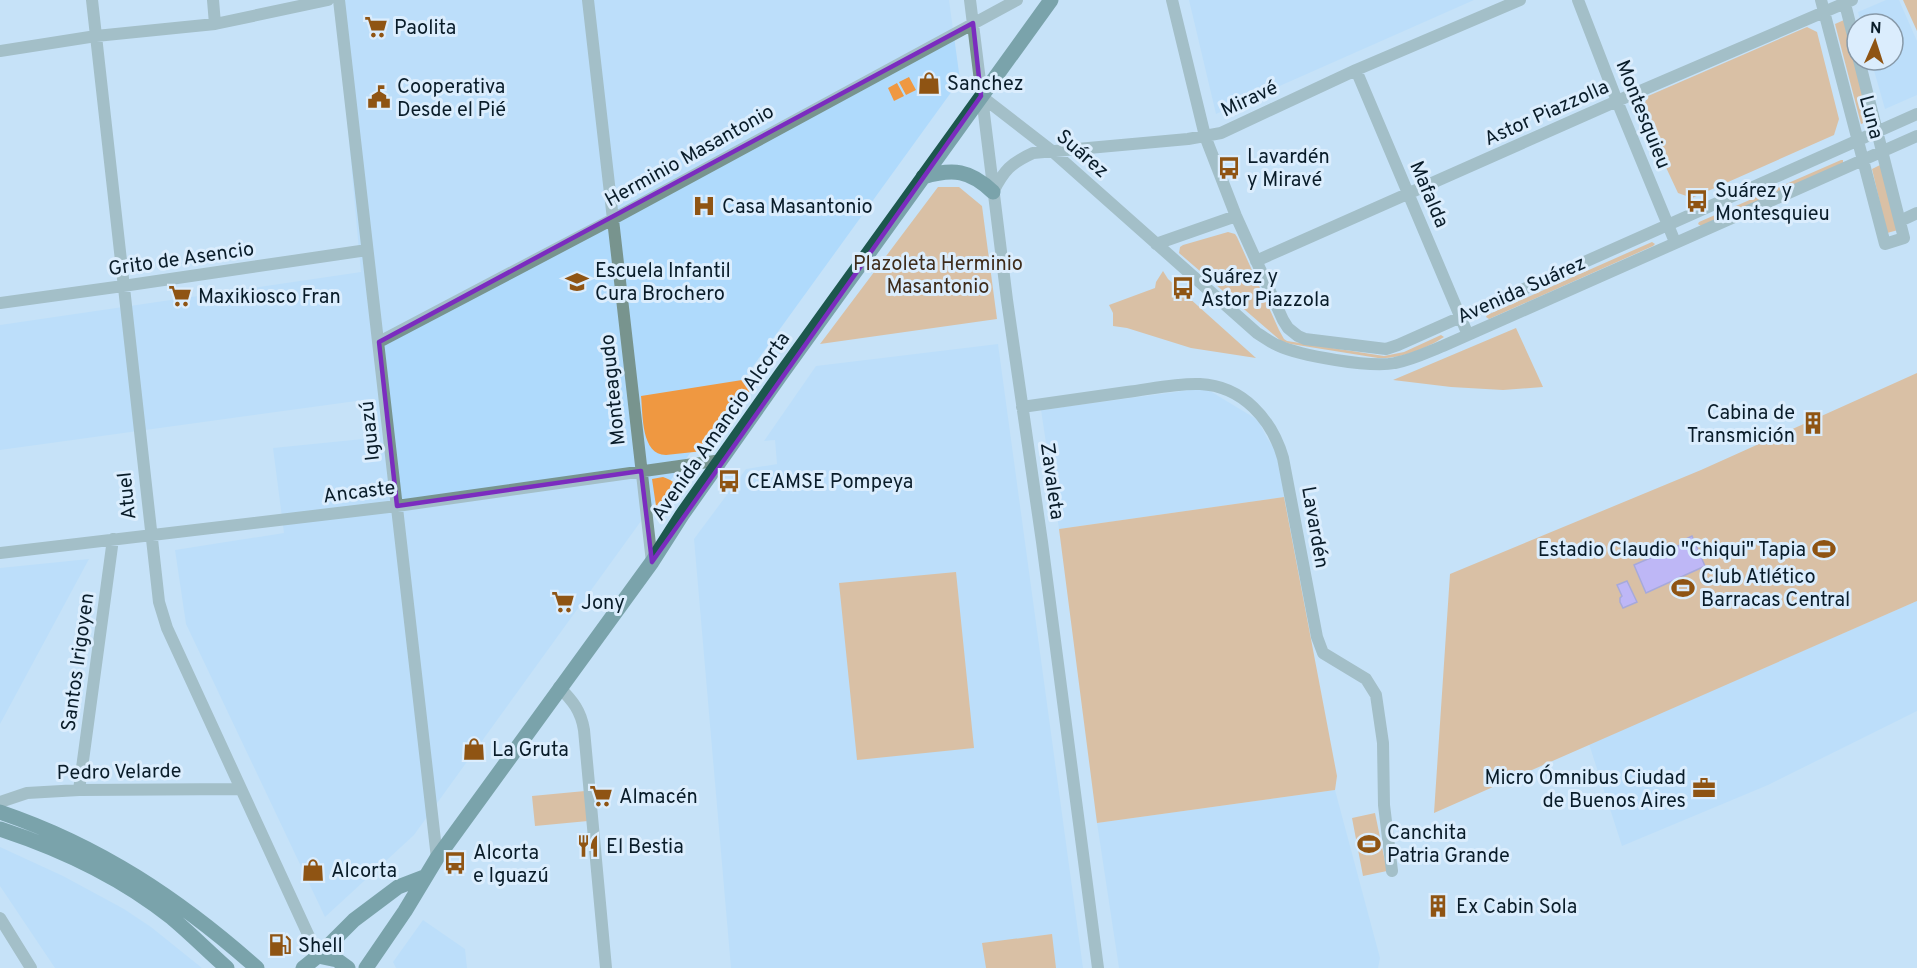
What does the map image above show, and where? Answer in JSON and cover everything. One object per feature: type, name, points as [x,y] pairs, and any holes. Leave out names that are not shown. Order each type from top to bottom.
[{"type":"main road","name":"Avenida Amancio Alcorta","points":[[366,968],[405,911],[436,858],[652,562],[722,459],[1051,0]]},
{"type":"main road","points":[[923,177],[953,171],[968,174],[982,181],[993,192]]},
{"type":"main road","points":[[0,812],[36,825],[124,867],[177,903],[257,968]]},
{"type":"main road","points":[[0,829],[65,854],[104,873],[171,918],[227,968]]},
{"type":"main road","points":[[303,968],[354,920],[399,887],[424,877]]},
{"type":"main road","points":[[318,956],[337,960],[348,968]]},
{"type":"street","name":"Atuel","points":[[92,0],[156,586],[167,628],[318,956]]},
{"type":"street","points":[[213,0],[215,24]]},
{"type":"street","points":[[0,51],[96,36],[215,24],[328,0]]},
{"type":"street","name":"Iguazú","points":[[339,0],[436,858]]},
{"type":"street","name":"Monteagudo","points":[[588,0],[652,562]]},
{"type":"street","name":"Zavaleta","points":[[970,0],[993,192],[1098,968]]},
{"type":"street","name":"Herminio Masantonio","points":[[379,342],[613,219],[1017,0]]},
{"type":"street","points":[[1172,0],[1205,136],[1256,261]]},
{"type":"street","name":"Miravé","points":[[993,192],[1002,175],[1015,161],[1033,153],[1221,133],[1356,70],[1520,0]]},
{"type":"street","name":"Montesquieu","points":[[1578,0],[1675,242]]},
{"type":"street","name":"Astor Piazzolla","points":[[1256,261],[1617,101],[1823,6],[1847,1]]},
{"type":"street","name":"Luna","points":[[1823,6],[1884,244],[1904,238],[1862,72]]},
{"type":"street","name":"Mafalda","points":[[1356,70],[1468,335]]},
{"type":"street","name":"Suárez","points":[[981,96],[1052,151],[1156,244]]},
{"type":"street","name":"Avenida Suárez","points":[[1256,261],[1283,320],[1288,328],[1298,336],[1319,342],[1386,349],[1461,318],[1917,114]]},
{"type":"street","name":"Avenida Suárez","points":[[1156,244],[1257,333],[1277,345],[1302,354],[1375,365],[1394,363],[1413,358],[1468,335],[1917,136]]},
{"type":"street","points":[[1900,221],[1917,213]]},
{"type":"street","points":[[1156,244],[1236,216]]},
{"type":"street","name":"Grito de Asencio","points":[[0,303],[367,250]]},
{"type":"street","name":"Lavardén","points":[[1023,407],[1172,386],[1203,384],[1215,386],[1240,397],[1255,407],[1266,420],[1283,458],[1317,637],[1323,653],[1365,679],[1376,695],[1383,743],[1384,805],[1392,871]]},
{"type":"street","name":"Ancaste","points":[[0,554],[397,506],[722,459]]},
{"type":"street","name":"Santos Irigoyen","points":[[79,790],[113,539]]},
{"type":"street","points":[[559,687],[577,707],[582,717],[606,968]]},
{"type":"street","name":"Pedro Velarde","points":[[0,802],[27,793],[79,790],[240,789]]},
{"type":"street","points":[[0,918],[31,968]]},
{"type":"highlighted area","points":[[973,23],[981,96],[652,562],[641,471],[397,506],[379,342]]},
{"type":"shaded area","points":[[336,0],[949,0],[960,80],[414,835],[325,917],[186,624],[175,550],[284,533],[273,448],[373,438],[371,399],[0,450],[0,325],[361,272]]},
{"type":"shaded area","points":[[1189,0],[1474,0],[1216,114]]},
{"type":"shaded area","points":[[1886,0],[1899,0],[1904,12],[1858,12]]},
{"type":"shaded area","points":[[1905,14],[1917,41],[1917,95],[1885,109],[1874,72],[1905,72]]},
{"type":"shaded area","points":[[998,344],[1083,968],[731,968],[694,539],[746,469],[777,464],[775,440],[764,441],[816,366]]},
{"type":"shaded area","points":[[1205,388],[1258,420],[1278,454],[1284,497],[1059,529],[1041,410]]},
{"type":"shaded area","points":[[1692,536],[1705,566],[1646,593],[1634,565],[1687,542],[1686,539]]},
{"type":"shaded area","points":[[89,559],[0,724],[0,568]]},
{"type":"shaded area","points":[[1627,581],[1637,602],[1623,608],[1620,602],[1622,596],[1617,585]]},
{"type":"shaded area","points":[[1917,601],[1917,711],[1768,785],[1622,846],[1589,744]]},
{"type":"shaded area","points":[[1335,790],[1380,958],[1378,968],[1119,968],[1097,823]]},
{"type":"shaded area","points":[[0,847],[63,876],[124,909],[151,927],[202,968],[55,968],[0,886]]},
{"type":"shaded area","points":[[423,920],[465,949],[467,968],[396,968],[393,962]]},
{"type":"green space","points":[[1903,0],[1917,0],[1917,31]]},
{"type":"green space","points":[[1844,20],[1845,62],[1835,24]]},
{"type":"green space","points":[[1807,27],[1817,32],[1839,119],[1834,135],[1692,198],[1678,193],[1640,112],[1648,96]]},
{"type":"green space","points":[[1847,72],[1858,72],[1871,120],[1861,124]]},
{"type":"green space","points":[[909,77],[916,90],[906,95],[899,82]]},
{"type":"green space","points":[[897,83],[904,96],[894,101],[888,88]]},
{"type":"green space","points":[[1841,160],[1843,163],[1701,226],[1698,224],[1699,222]]},
{"type":"green space","points":[[1882,164],[1898,230],[1887,233],[1872,169]]},
{"type":"green space","name":"Plazoleta Herminio Masantonio","points":[[938,187],[959,187],[982,206],[997,319],[820,344]]},
{"type":"green space","points":[[1228,232],[1237,237],[1279,330],[1287,341],[1384,356],[1404,352],[1441,335],[1444,337],[1412,352],[1386,358],[1281,341],[1179,253],[1183,245]]},
{"type":"green space","points":[[1652,242],[1655,244],[1653,246],[1489,319],[1486,317],[1487,315]]},
{"type":"green space","points":[[1163,271],[1168,279],[1256,358],[1191,348],[1127,328],[1113,326],[1113,313],[1109,305],[1155,288]]},
{"type":"green space","points":[[1516,328],[1543,387],[1503,390],[1393,380]]},
{"type":"green space","name":"Club Atlético Barracas Central","points":[[1917,373],[1917,601],[1434,813],[1450,574],[1701,470]]},
{"type":"green space","points":[[761,377],[703,451],[666,455],[652,448],[645,433],[641,396]]},
{"type":"green space","points":[[663,477],[675,483],[676,489],[667,505],[659,511],[656,506],[652,479]]},
{"type":"green space","points":[[1284,497],[1337,776],[1335,790],[1097,823],[1059,529]]},
{"type":"green space","points":[[956,572],[974,748],[857,760],[839,583]]},
{"type":"green space","points":[[585,791],[588,821],[535,826],[532,796]]},
{"type":"green space","name":"Canchita Patria Grande","points":[[1375,813],[1387,871],[1363,876],[1352,818]]},
{"type":"green space","points":[[1052,934],[1056,968],[986,968],[982,943]]},
{"type":"place","name":"Paolita","points":[[376,27]]},
{"type":"place","name":"Sanchez","points":[[929,83]]},
{"type":"place","name":"Cooperativa Desde el Pié","points":[[379,97]]},
{"type":"place","name":"Lavardén y Miravé","points":[[1229,168]]},
{"type":"place","name":"Suárez y Montesquieu","points":[[1697,201]]},
{"type":"place","name":"Casa Masantonio","points":[[704,206]]},
{"type":"place","name":"Escuela Infantil Cura Brochero","points":[[577,282]]},
{"type":"place","name":"Suárez y Astor Piazzola","points":[[1183,288]]},
{"type":"place","name":"Maxikiosco Fran","points":[[180,296]]},
{"type":"place","name":"Cabina de Transmición","points":[[1813,423]]},
{"type":"place","name":"CEAMSE Pompeya","points":[[729,481]]},
{"type":"place","name":"Estadio Claudio \"Chiqui\" Tapia","points":[[1824,549]]},
{"type":"place","name":"Club Atlético Barracas Central","points":[[1683,588]]},
{"type":"place","name":"Jony","points":[[563,602]]},
{"type":"place","name":"La Gruta","points":[[474,749]]},
{"type":"place","name":"Micro Ómnibus Ciudad de Buenos Aires","points":[[1704,788]]},
{"type":"place","name":"Almacén","points":[[601,796]]},
{"type":"place","name":"Canchita Patria Grande","points":[[1369,844]]},
{"type":"place","name":"El Bestia","points":[[588,846]]},
{"type":"place","name":"Alcorta e Iguazú","points":[[455,863]]},
{"type":"place","name":"Alcorta","points":[[313,870]]},
{"type":"place","name":"Ex Cabin Sola","points":[[1438,906]]},
{"type":"place","name":"Shell","points":[[280,945]]}]
